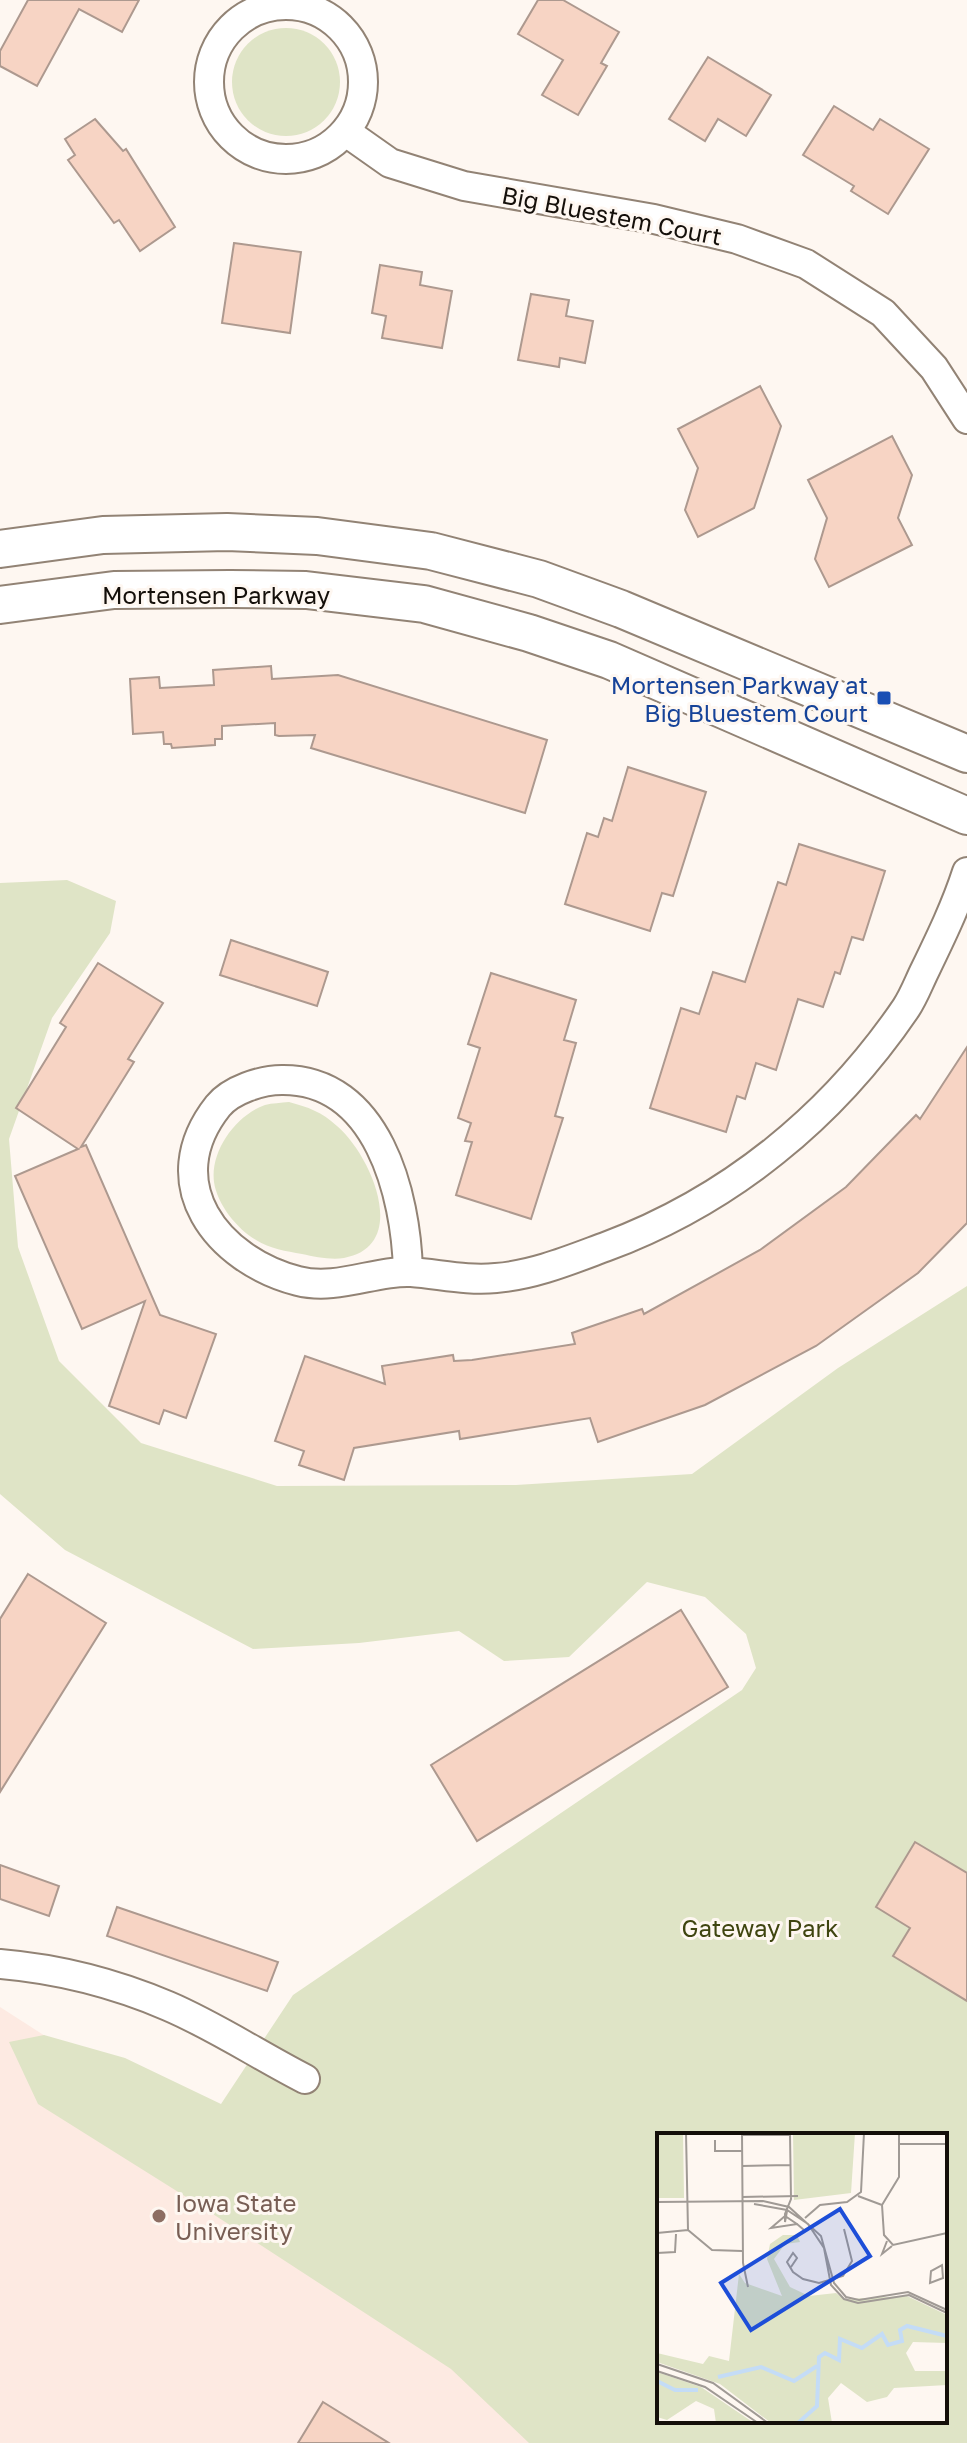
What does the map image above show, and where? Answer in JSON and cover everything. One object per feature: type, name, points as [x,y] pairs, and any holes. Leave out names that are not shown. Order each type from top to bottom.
[{"type":"street","points":[[275,5],[302,6],[327,15],[347,33],[360,57],[364,83],[359,109],[346,132],[326,148],[304,158],[279,160],[255,154],[234,140],[218,121],[210,98],[208,74],[215,50],[228,29],[250,13],[275,5]]},
{"type":"street","name":"Big Bluestem Court","points":[[346,132],[390,163],[464,186],[654,219],[737,239],[806,264],[883,313],[934,368],[967,419]]},
{"type":"street","points":[[0,549],[103,535],[227,532],[317,536],[431,551],[539,579],[621,609],[967,754]]},
{"type":"street","name":"Mortensen Parkway","points":[[0,605],[114,590],[230,589],[306,590],[424,604],[529,633],[609,660],[967,816]]},
{"type":"street","points":[[408,1271],[407,1233],[388,1158],[367,1124],[335,1093],[303,1080],[266,1080],[221,1102],[204,1126],[195,1148],[192,1177],[202,1213],[225,1241],[256,1264],[300,1282],[345,1283],[408,1271],[444,1277],[497,1278],[551,1267],[635,1236],[690,1209],[766,1160],[840,1093],[908,1006],[954,910],[967,872]]},
{"type":"street","points":[[0,1964],[40,1967],[117,1986],[171,2007],[305,2079]]},
{"type":"shaded area","name":"Iowa State University","points":[[0,2007],[201,2136],[650,2443],[0,2443]]},
{"type":"green space","points":[[286,28],[307,32],[325,43],[336,61],[340,82],[336,103],[325,121],[307,132],[286,136],[265,132],[247,121],[236,103],[232,82],[236,61],[247,43],[265,32]]},
{"type":"green space","name":"Gateway Park","points":[[67,880],[116,901],[110,933],[52,1018],[9,1139],[18,1247],[59,1361],[141,1443],[277,1486],[516,1485],[692,1474],[838,1368],[967,1286],[967,2443],[529,2443],[451,2369],[38,2104],[9,2042],[44,2035],[125,2058],[221,2104],[293,1995],[742,1690],[756,1668],[746,1634],[705,1597],[647,1582],[569,1657],[504,1661],[459,1631],[359,1643],[253,1649],[65,1550],[0,1494],[0,883]]},
{"type":"green space","points":[[289,1102],[331,1121],[362,1157],[372,1177],[380,1219],[376,1236],[364,1250],[334,1259],[272,1248],[242,1229],[219,1199],[214,1170],[216,1158],[227,1136],[254,1110],[268,1104]]},
{"type":"building","points":[[28,0],[139,0],[122,32],[79,9],[37,86],[0,66],[0,51]]},
{"type":"building","points":[[538,0],[563,0],[619,32],[601,63],[607,66],[578,115],[542,95],[563,60],[518,34]]},
{"type":"building","points":[[708,57],[771,95],[746,136],[718,119],[705,141],[669,119]]},
{"type":"building","points":[[834,106],[873,130],[880,119],[929,149],[888,214],[851,191],[854,186],[803,155]]},
{"type":"building","points":[[95,119],[123,151],[126,149],[175,227],[140,251],[119,220],[114,223],[68,160],[75,155],[65,139]]},
{"type":"building","points":[[234,243],[301,252],[290,333],[222,323]]},
{"type":"building","points":[[380,265],[422,272],[420,285],[452,291],[442,348],[382,338],[386,316],[372,313]]},
{"type":"building","points":[[531,294],[569,300],[566,316],[593,321],[585,363],[560,358],[559,367],[518,360]]},
{"type":"building","points":[[760,386],[781,426],[754,508],[698,537],[685,510],[698,468],[678,429]]},
{"type":"building","points":[[892,436],[912,475],[898,518],[912,545],[829,587],[815,559],[827,518],[808,480]]},
{"type":"building","points":[[271,666],[272,679],[338,675],[547,740],[525,813],[311,748],[315,735],[275,735],[275,723],[222,726],[222,739],[215,739],[215,745],[172,748],[171,744],[164,744],[163,732],[133,734],[130,679],[159,677],[160,688],[214,685],[213,670]]},
{"type":"building","points":[[628,767],[706,792],[673,896],[662,893],[650,931],[565,904],[587,833],[598,837],[604,818],[612,821]]},
{"type":"building","points":[[799,844],[885,871],[863,940],[852,937],[840,974],[835,972],[823,1007],[798,999],[776,1070],[756,1063],[745,1099],[737,1096],[726,1132],[650,1108],[681,1008],[699,1014],[713,972],[745,982],[778,882],[786,885]]},
{"type":"building","points":[[231,940],[328,972],[317,1006],[220,975]]},
{"type":"building","points":[[98,963],[163,1003],[128,1059],[134,1062],[81,1147],[86,1145],[160,1315],[216,1334],[186,1418],[164,1410],[159,1424],[109,1406],[145,1301],[82,1329],[15,1176],[78,1149],[16,1108],[66,1027],[60,1023]]},
{"type":"building","points":[[491,973],[576,1000],[564,1040],[576,1043],[555,1116],[563,1118],[531,1219],[456,1195],[472,1142],[465,1141],[471,1123],[458,1118],[480,1048],[468,1044]]},
{"type":"building","points":[[967,1047],[967,1223],[918,1273],[816,1346],[705,1405],[598,1442],[590,1418],[460,1439],[459,1431],[354,1448],[344,1480],[299,1465],[304,1451],[275,1441],[305,1356],[385,1384],[382,1366],[453,1355],[454,1361],[472,1360],[575,1344],[572,1333],[642,1309],[644,1314],[760,1250],[846,1187],[916,1115],[920,1119]]},
{"type":"building","points":[[28,1574],[106,1623],[0,1792],[0,1619]]},
{"type":"building","points":[[681,1610],[728,1687],[477,1841],[431,1765]]},
{"type":"building","points":[[915,1842],[967,1873],[967,2001],[893,1956],[910,1928],[876,1907]]},
{"type":"building","points":[[0,1865],[59,1886],[49,1916],[0,1899]]},
{"type":"building","points":[[117,1907],[278,1962],[267,1991],[107,1936]]},
{"type":"building","points":[[323,2402],[389,2443],[298,2443]]},
{"type":"place","name":"Mortensen Parkway at Big Bluestem Court","points":[[884,698]]},
{"type":"place","name":"Iowa State University","points":[[159,2216]]}]
